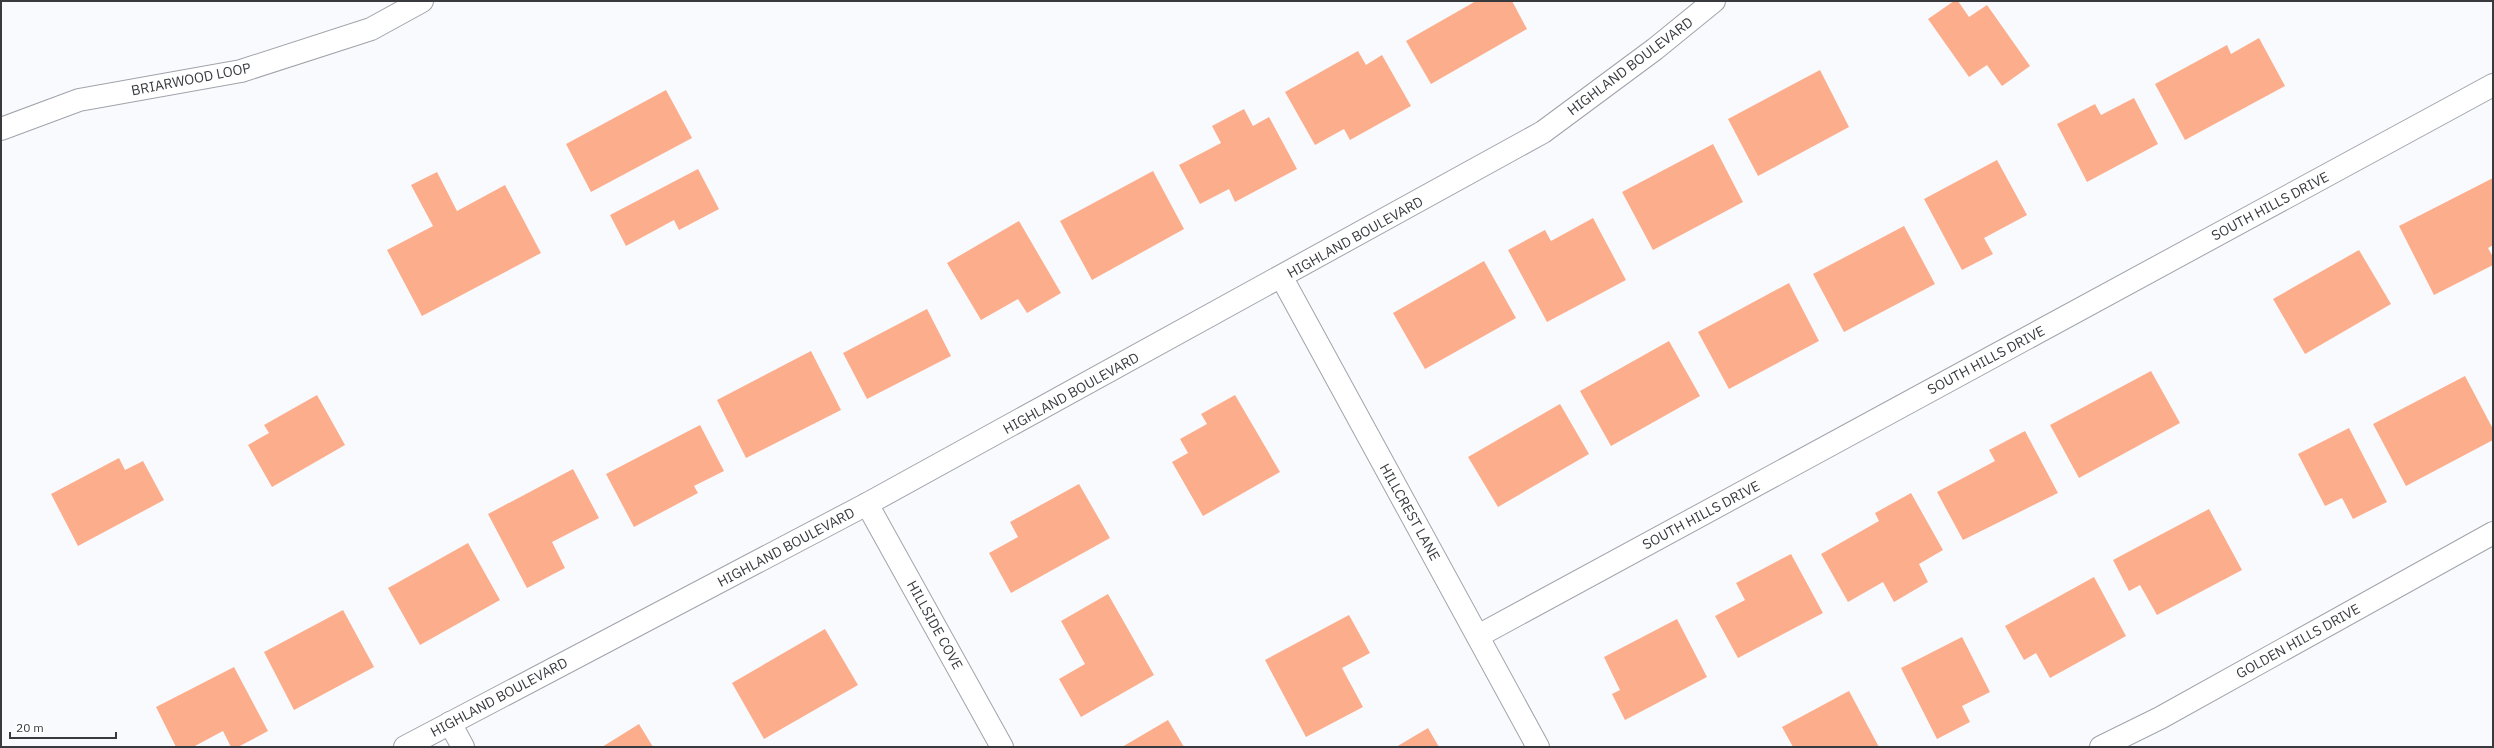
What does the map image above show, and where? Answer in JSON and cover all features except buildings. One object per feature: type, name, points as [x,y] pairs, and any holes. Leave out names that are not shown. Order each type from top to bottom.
[{"type":"street","name":"BRIARWOOD LOOP","points":[[1,129],[79,100],[241,71],[371,29],[422,1]]},
{"type":"street","name":"HIGHLAND BOULEVARD","points":[[405,747],[868,504],[1282,278],[1543,132],[1655,49],[1714,1]]},
{"type":"street","name":"SOUTH HILLS DRIVE","points":[[1478,636],[2493,85]]},
{"type":"street","name":"HILLCREST LANE","points":[[1282,278],[1538,747]]},
{"type":"street","name":"HILLSIDE COVE","points":[[868,504],[1002,747]]},
{"type":"street","name":"GOLDEN HILLS DRIVE","points":[[2101,747],[2166,714],[2493,533]]},
{"type":"street","points":[[450,723],[463,747]]}]
